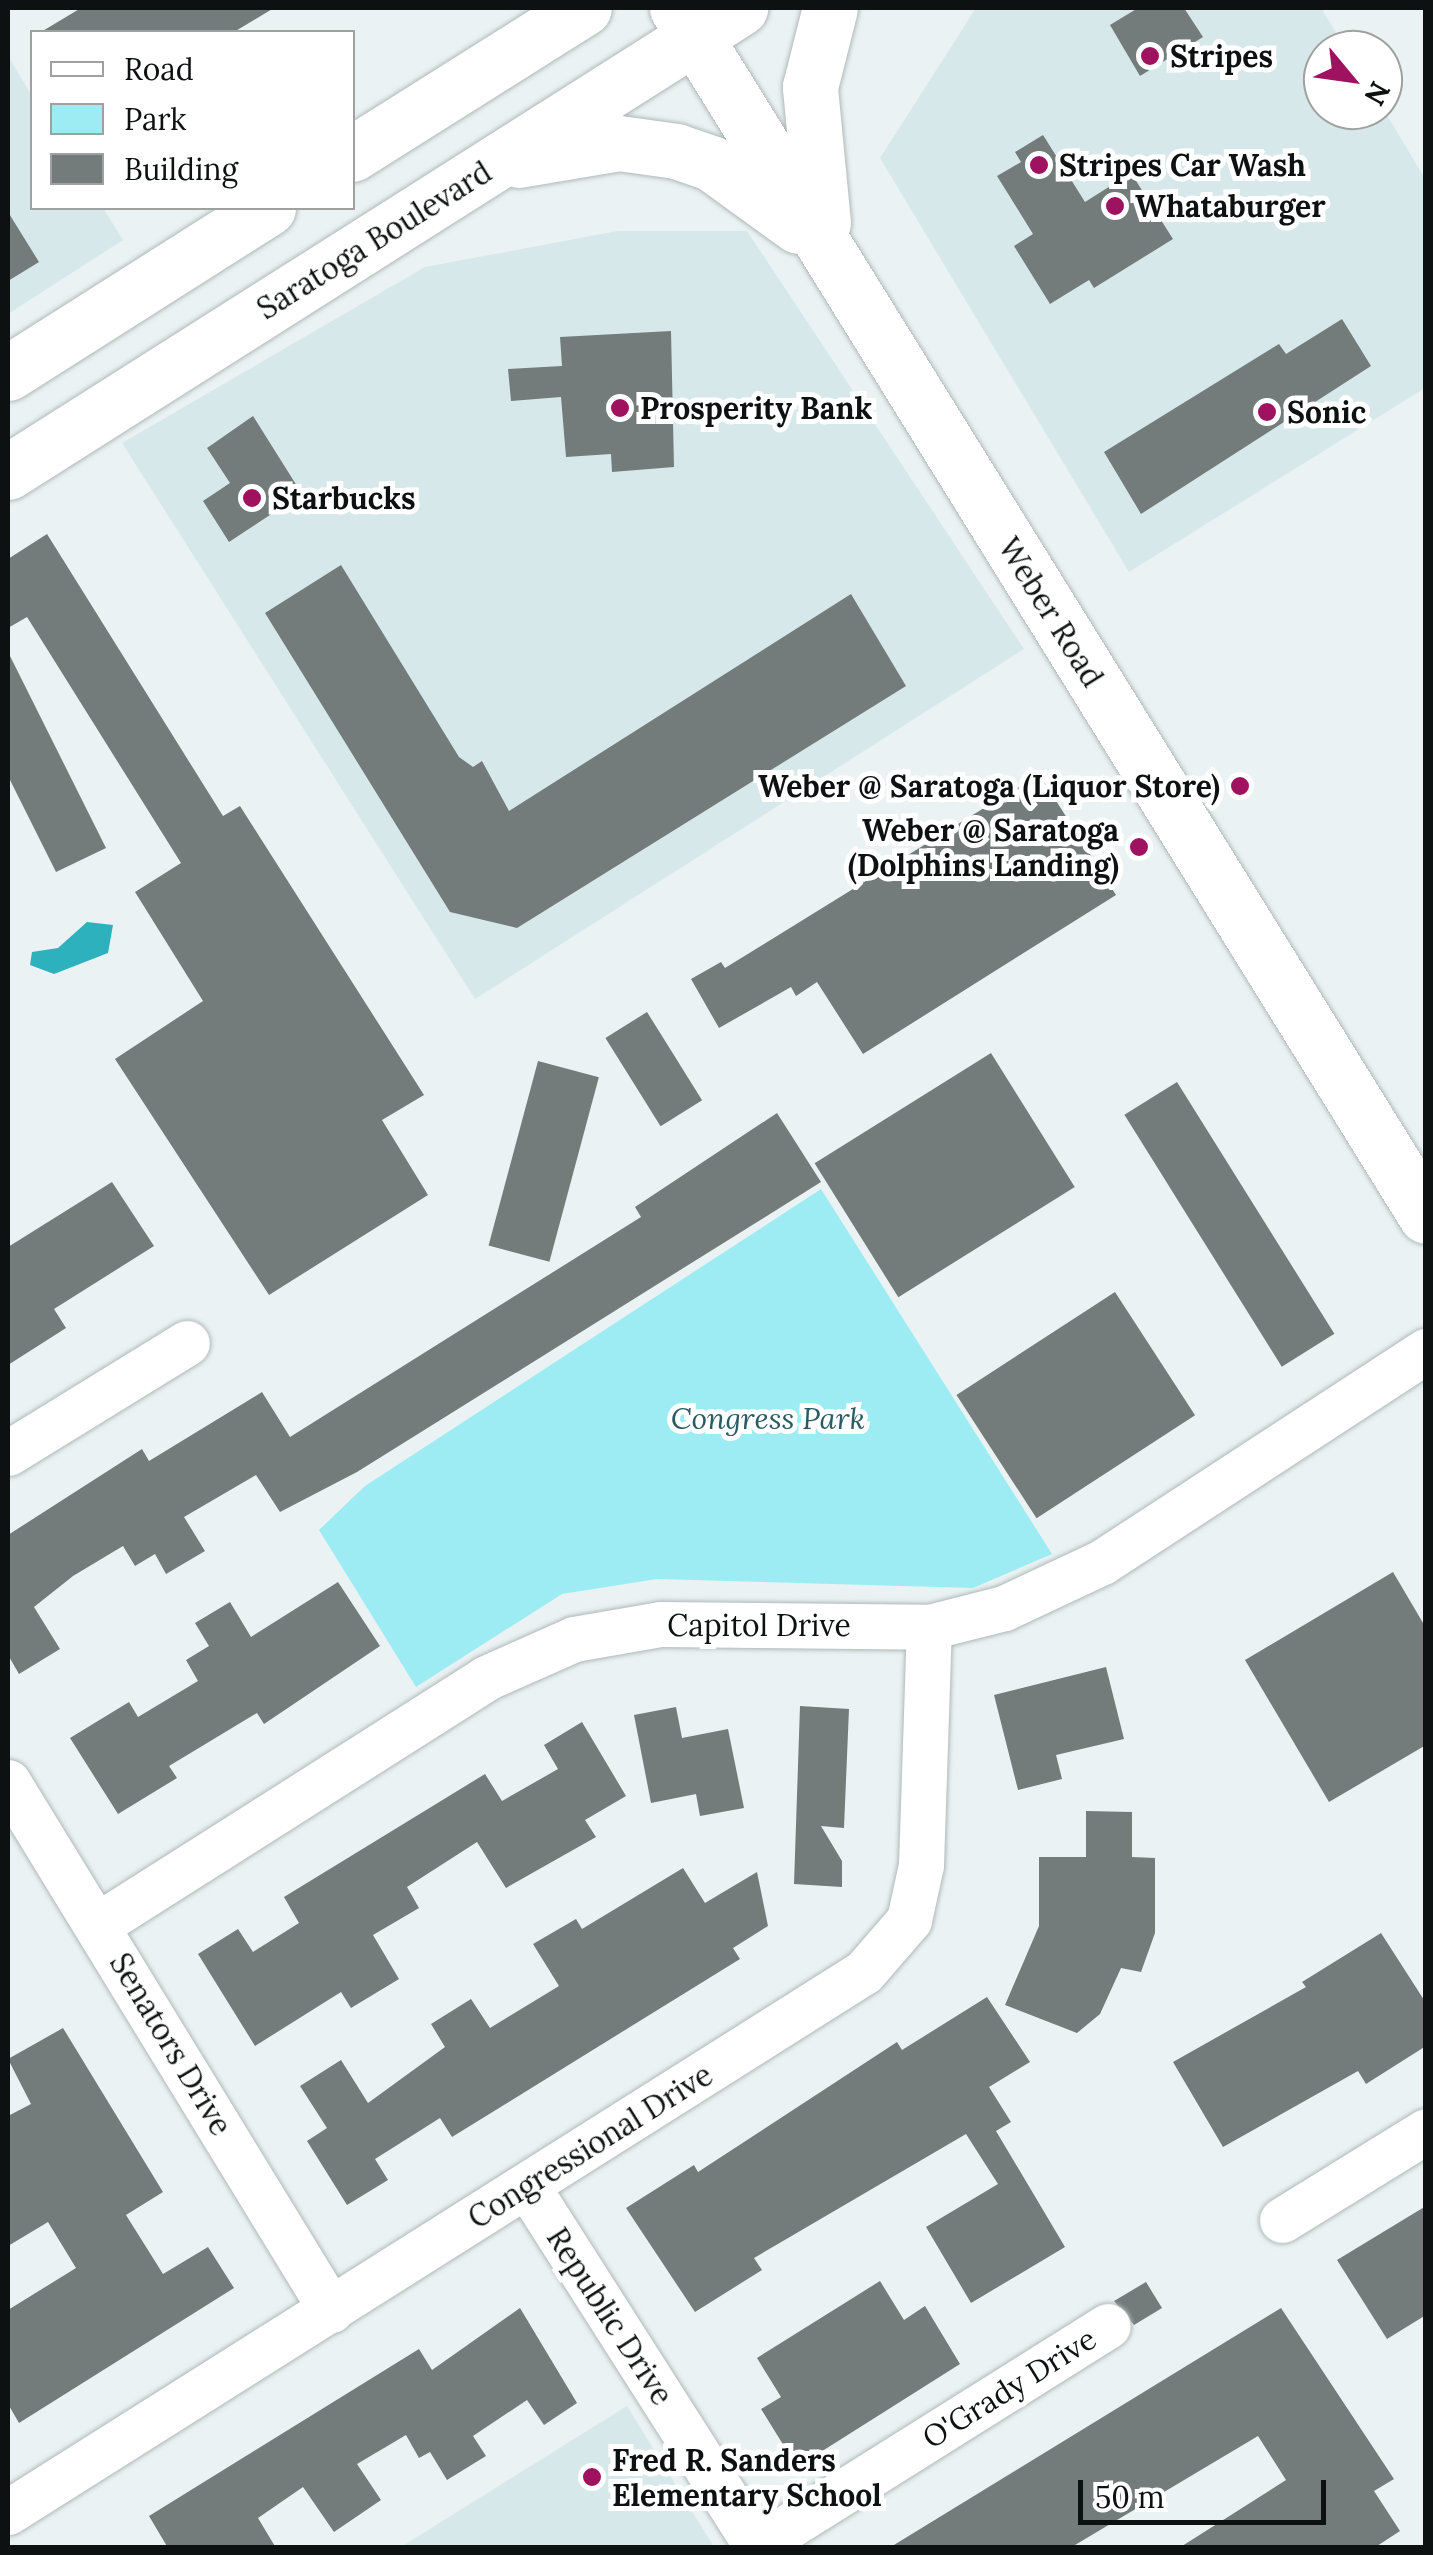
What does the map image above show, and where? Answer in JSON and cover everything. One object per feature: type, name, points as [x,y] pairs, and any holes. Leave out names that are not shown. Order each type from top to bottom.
[{"type":"main road","points":[[439,99],[504,8]]},
{"type":"main road","points":[[355,152],[584,8]]},
{"type":"main road","name":"Saratoga Boulevard","points":[[8,472],[487,168],[686,22],[740,8]]},
{"type":"main road","points":[[828,250],[811,159],[810,87],[830,8]]},
{"type":"main road","name":"Weber Road","points":[[686,22],[1426,1216]]},
{"type":"main road","points":[[487,168],[619,143],[676,150],[754,190],[828,250]]},
{"type":"main road","points":[[8,373],[265,210]]},
{"type":"street","points":[[8,1453],[187,1343]]},
{"type":"street","name":"Capitol Drive","points":[[99,1924],[486,1678],[574,1639],[660,1624],[929,1627],[1004,1608],[1102,1562],[1426,1351]]},
{"type":"street","name":"Congressional Drive","points":[[8,2512],[864,1972],[909,1920],[921,1864],[929,1627]]},
{"type":"street","name":"Senators Drive","points":[[8,1782],[99,1924],[331,2310]]},
{"type":"street","points":[[1282,2220],[1426,2131]]},
{"type":"street","name":"Republic Drive","points":[[527,2186],[758,2547]]},
{"type":"street","name":"O'Grady Drive","points":[[758,2547],[1108,2326]]},
{"type":"shaded area","points":[[976,8],[1321,8],[1335,30],[1303,30],[1303,130],[1396,130],[1425,179],[1425,388],[1129,572],[880,158]]},
{"type":"shaded area","points":[[8,56],[30,93],[30,210],[104,210],[123,240],[8,314]]},
{"type":"shaded area","points":[[618,231],[747,231],[1024,649],[475,999],[122,443],[425,267]]},
{"type":"shaded area","points":[[87,922],[113,925],[108,953],[54,974],[30,965],[32,952],[58,948]]},
{"type":"shaded area","name":"Fred R. Sanders Elementary School","points":[[627,2406],[714,2547],[401,2547]]},
{"type":"green space","name":"Congress Park","points":[[821,1189],[1052,1554],[973,1588],[657,1579],[562,1594],[416,1687],[319,1530],[365,1486]]},
{"type":"building","points":[[81,8],[274,8],[237,30],[44,30]]},
{"type":"building","name":"Stripes","points":[[1138,8],[1184,8],[1203,37],[1140,76],[1110,25]]},
{"type":"building","name":"Whataburger","points":[[1043,135],[1085,202],[1131,173],[1173,239],[1094,288],[1089,280],[1050,304],[1014,246],[1033,234],[997,176],[1021,162],[1015,152]]},
{"type":"building","points":[[8,212],[39,262],[8,281]]},
{"type":"building","name":"Sonic","points":[[1342,319],[1371,366],[1141,514],[1104,452],[1279,344],[1286,354]]},
{"type":"building","name":"Prosperity Bank","points":[[671,331],[674,467],[612,472],[611,454],[566,457],[561,397],[511,401],[508,369],[562,366],[560,337]]},
{"type":"building","name":"Starbucks","points":[[253,416],[302,494],[229,542],[203,501],[230,483],[207,448]]},
{"type":"building","points":[[47,534],[223,816],[240,806],[424,1095],[382,1120],[428,1195],[269,1295],[115,1059],[203,1001],[135,892],[181,863],[27,617],[8,628],[8,559]]},
{"type":"building","points":[[341,565],[459,757],[473,767],[482,761],[509,811],[851,594],[906,686],[517,928],[450,912],[265,613]]},
{"type":"building","points":[[8,652],[106,848],[56,872],[8,776]]},
{"type":"building","points":[[1039,774],[1116,895],[863,1054],[817,982],[796,996],[791,987],[719,1028],[691,979],[721,962],[725,968]]},
{"type":"building","points":[[647,1012],[702,1100],[661,1126],[605,1038]]},
{"type":"building","points":[[991,1053],[1075,1187],[898,1297],[815,1163]]},
{"type":"building","points":[[538,1061],[599,1077],[549,1262],[489,1245]]},
{"type":"building","points":[[1177,1082],[1334,1334],[1282,1367],[1124,1115]]},
{"type":"building","points":[[777,1113],[821,1182],[357,1472],[280,1512],[256,1475],[184,1517],[205,1551],[166,1574],[155,1554],[135,1566],[123,1546],[73,1576],[34,1607],[60,1649],[19,1674],[8,1655],[8,1535],[142,1449],[149,1461],[262,1392],[290,1437],[641,1217],[635,1207]]},
{"type":"building","points":[[112,1182],[154,1246],[54,1309],[66,1328],[8,1365],[8,1247]]},
{"type":"building","points":[[1115,1292],[1195,1415],[1037,1518],[956,1395]]},
{"type":"building","points":[[1393,1572],[1426,1628],[1426,1745],[1329,1802],[1245,1660]]},
{"type":"building","points":[[338,1582],[380,1646],[264,1724],[257,1713],[169,1766],[177,1778],[118,1814],[70,1738],[129,1702],[138,1717],[198,1681],[186,1660],[209,1646],[195,1623],[230,1602],[251,1637]]},
{"type":"building","points":[[1106,1667],[1124,1739],[1056,1755],[1062,1779],[1018,1790],[994,1695]]},
{"type":"building","points":[[800,1706],[849,1709],[844,1828],[821,1826],[842,1861],[842,1887],[794,1884]]},
{"type":"building","points":[[676,1707],[682,1738],[728,1729],[744,1808],[700,1816],[696,1794],[651,1803],[634,1715]]},
{"type":"building","points":[[582,1722],[626,1796],[585,1820],[596,1837],[506,1888],[477,1842],[407,1887],[419,1908],[373,1935],[399,1979],[351,2008],[341,1992],[255,2046],[198,1954],[238,1929],[253,1952],[299,1923],[284,1897],[485,1774],[502,1801],[558,1769],[544,1745]]},
{"type":"building","points":[[1086,1811],[1132,1812],[1132,1857],[1155,1858],[1155,1933],[1141,1972],[1121,1968],[1100,2014],[1077,2033],[1005,2005],[1039,1926],[1039,1857],[1086,1857]]},
{"type":"building","points":[[683,1868],[705,1903],[757,1872],[768,1926],[733,1948],[740,1959],[452,2137],[440,2118],[375,2159],[388,2180],[347,2205],[307,2141],[327,2128],[300,2086],[341,2060],[368,2103],[445,2047],[431,2024],[471,1999],[490,2028],[559,1986],[533,1944],[576,1919],[582,1929]]},
{"type":"building","points":[[1381,1933],[1426,2003],[1426,2046],[1366,2084],[1358,2071],[1223,2147],[1173,2062],[1306,1987],[1302,1982]]},
{"type":"building","points":[[987,1997],[1030,2062],[989,2087],[1011,2122],[996,2131],[1065,2247],[971,2303],[926,2227],[998,2184],[966,2134],[754,2258],[762,2270],[695,2312],[626,2208],[694,2165],[698,2172],[897,2042],[902,2050]]},
{"type":"building","points":[[63,2028],[163,2192],[126,2215],[163,2274],[208,2247],[234,2288],[19,2423],[8,2404],[8,2310],[76,2268],[48,2222],[8,2246],[8,2116],[31,2104],[8,2059]]},
{"type":"building","points":[[1426,2206],[1426,2315],[1387,2339],[1337,2260]]},
{"type":"building","points":[[880,2281],[904,2320],[925,2306],[960,2364],[797,2467],[761,2409],[781,2397],[757,2358]]},
{"type":"building","points":[[1146,2282],[1162,2308],[1134,2325],[1114,2301]]},
{"type":"building","points":[[520,2308],[577,2403],[544,2425],[527,2400],[473,2436],[486,2456],[447,2480],[430,2452],[419,2458],[406,2435],[357,2464],[381,2500],[334,2532],[303,2487],[258,2518],[276,2548],[168,2548],[149,2516],[419,2349],[432,2370]]},
{"type":"building","points":[[1281,2308],[1394,2479],[1374,2491],[1400,2531],[1374,2548],[1179,2548],[1286,2480],[1258,2436],[1070,2548],[889,2548]]},
{"type":"place","name":"Stripes","points":[[1150,56]]},
{"type":"place","name":"Stripes Car Wash","points":[[1039,165]]},
{"type":"place","name":"Whataburger","points":[[1115,206]]},
{"type":"place","name":"Prosperity Bank","points":[[620,408]]},
{"type":"place","name":"Sonic","points":[[1267,412]]},
{"type":"place","name":"Starbucks","points":[[252,498]]},
{"type":"place","name":"Weber @ Saratoga (Liquor Store)","points":[[1240,786]]},
{"type":"place","name":"Weber @ Saratoga (Dolphins Landing)","points":[[1139,847]]},
{"type":"place","name":"Fred R. Sanders Elementary School","points":[[592,2477]]}]
